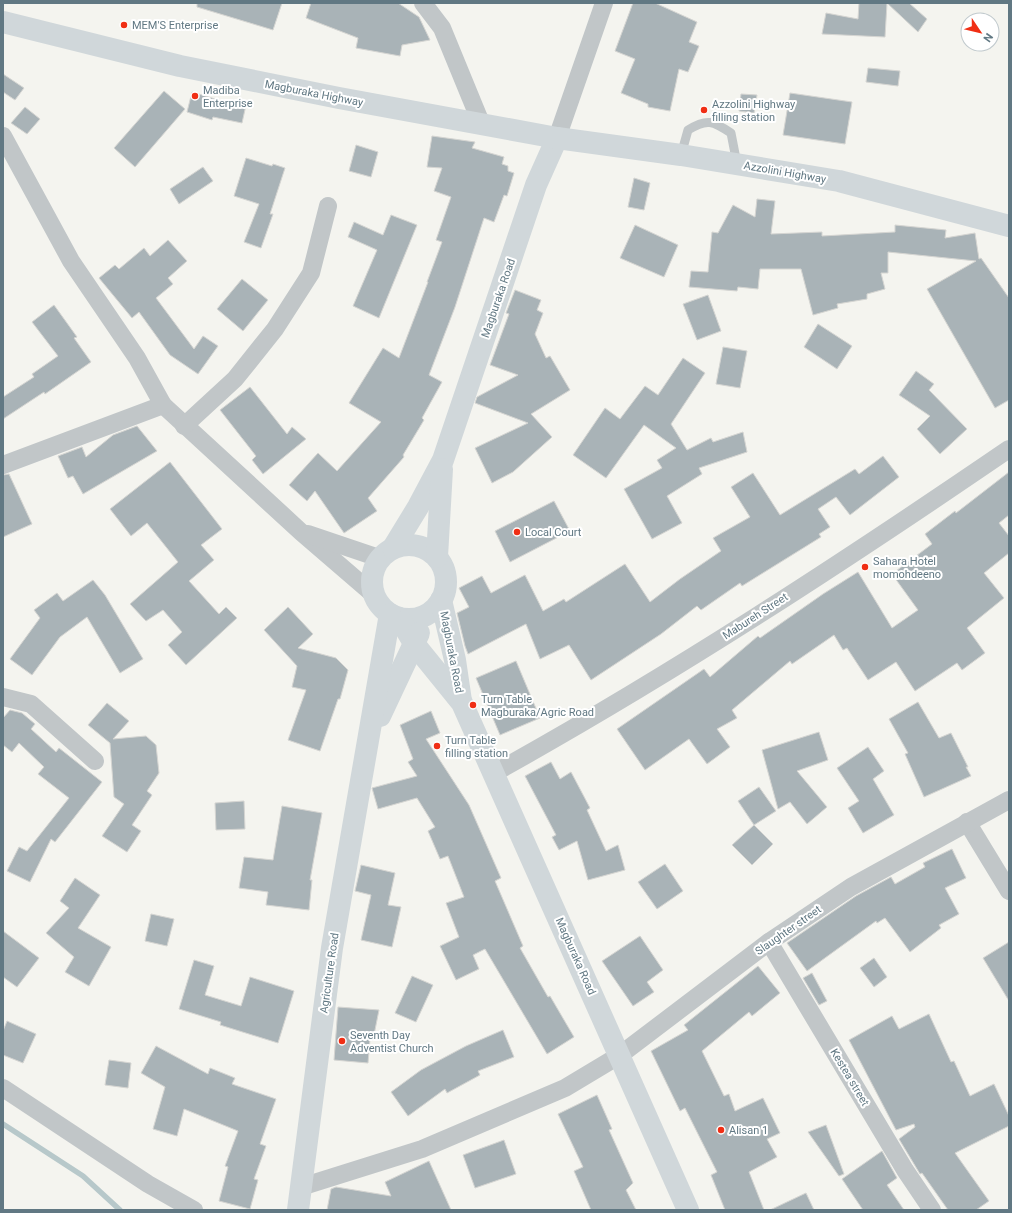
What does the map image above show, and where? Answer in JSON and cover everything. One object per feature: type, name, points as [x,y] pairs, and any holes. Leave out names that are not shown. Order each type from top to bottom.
[{"type":"main road","name":"Magburaka Highway","points":[[3,22],[180,66],[339,98],[557,138]]},
{"type":"main road","name":"Azzolini Highway","points":[[557,138],[681,155],[839,181],[1008,224]]},
{"type":"main road","name":"Magburaka Road","points":[[386,553],[418,508],[443,460],[536,185],[557,138]]},
{"type":"main road","name":"Magburaka Road","points":[[437,557],[443,460]]},
{"type":"main road","points":[[404,544],[416,544],[428,549],[437,557],[443,566],[446,578],[445,590],[434,608],[412,619],[394,616],[377,602],[373,594],[371,582],[373,569],[386,553],[404,544]]},
{"type":"main road","name":"Magburaka Road","points":[[434,608],[455,660],[462,703]]},
{"type":"main road","name":"Agriculture Road","points":[[370,736],[434,608]]},
{"type":"main road","name":"Magburaka Road","points":[[394,616],[415,645],[462,703],[688,1210]]},
{"type":"main road","name":"Agriculture Road","points":[[298,1210],[332,948],[370,736],[394,616]]},
{"type":"street","points":[[423,3],[442,28],[481,123]]},
{"type":"street","points":[[557,138],[604,3]]},
{"type":"street","points":[[3,136],[71,261],[137,358],[163,405],[184,426],[301,532],[373,594]]},
{"type":"street","points":[[184,426],[235,379],[275,329],[311,273],[328,206]]},
{"type":"street","points":[[3,465],[163,405]]},
{"type":"street","name":"Mabureh Street","points":[[494,773],[588,721],[658,679],[921,509],[1009,449]]},
{"type":"street","points":[[301,532],[386,553]]},
{"type":"street","points":[[3,697],[31,704],[95,761]]},
{"type":"street","points":[[1009,800],[967,822],[1009,891]]},
{"type":"street","name":"Slaughter street","points":[[300,1188],[422,1149],[565,1088],[620,1056],[770,942],[851,887],[967,822]]},
{"type":"street","name":"Kestea street","points":[[770,942],[905,1170],[932,1210]]},
{"type":"street","points":[[3,1088],[148,1184],[194,1210]]},
{"type":"lane","points":[[681,155],[688,130],[698,123],[713,122],[731,133],[738,164]]},
{"type":"building","points":[[197,3],[282,3],[273,30],[197,7]]},
{"type":"building","points":[[311,3],[398,3],[419,17],[430,40],[402,45],[400,56],[356,48],[358,38],[306,18]]},
{"type":"building","points":[[633,3],[655,3],[697,22],[689,42],[699,46],[688,72],[679,69],[670,111],[648,107],[648,104],[621,93],[635,59],[615,51]]},
{"type":"building","points":[[859,3],[887,3],[885,37],[822,34],[826,13],[858,19]]},
{"type":"building","points":[[887,3],[909,3],[927,19],[918,32]]},
{"type":"building","points":[[868,68],[900,71],[898,86],[866,82]]},
{"type":"building","points":[[3,74],[24,88],[15,100],[3,92]]},
{"type":"building","points":[[164,91],[185,109],[135,167],[114,148]]},
{"type":"building","points":[[192,92],[225,102],[246,105],[242,123],[213,117],[212,120],[187,112]]},
{"type":"building","points":[[790,93],[852,102],[845,144],[783,135]]},
{"type":"building","points":[[741,94],[757,95],[754,113],[739,111]]},
{"type":"building","points":[[25,107],[40,119],[27,134],[11,123]]},
{"type":"building","points":[[432,136],[475,142],[472,148],[504,157],[502,164],[508,166],[508,171],[514,173],[507,196],[504,195],[494,222],[484,218],[455,307],[429,375],[442,382],[422,418],[424,420],[403,455],[404,457],[368,498],[377,511],[344,533],[315,491],[307,501],[289,485],[318,453],[337,471],[381,422],[349,403],[383,348],[399,358],[442,242],[436,240],[451,197],[434,191],[442,168],[427,167]]},
{"type":"building","points":[[356,145],[378,152],[371,177],[349,171]]},
{"type":"building","points":[[246,158],[272,166],[273,164],[285,168],[270,214],[273,214],[261,248],[244,242],[259,204],[234,196]]},
{"type":"building","points":[[203,167],[213,181],[179,204],[170,189]]},
{"type":"building","points":[[634,178],[650,183],[644,210],[628,207]]},
{"type":"building","points":[[757,199],[775,201],[771,234],[822,232],[822,236],[895,232],[895,225],[946,230],[945,238],[975,233],[979,259],[981,258],[1009,298],[1009,400],[995,408],[927,289],[976,261],[888,252],[888,273],[881,273],[885,289],[867,294],[867,299],[837,304],[838,308],[813,315],[801,269],[760,269],[758,289],[738,287],[737,291],[689,287],[691,271],[708,272],[712,232],[718,233],[733,205],[755,217]]},
{"type":"building","points":[[391,215],[417,225],[379,318],[353,306],[377,250],[348,237],[354,222],[383,235]]},
{"type":"building","points":[[635,225],[678,245],[664,277],[620,258]]},
{"type":"building","points":[[168,240],[187,261],[168,278],[173,284],[156,298],[194,349],[203,336],[218,346],[198,374],[170,355],[139,312],[132,318],[99,278],[115,265],[119,269],[144,248],[150,256]]},
{"type":"building","points":[[242,279],[268,300],[243,331],[217,309]]},
{"type":"building","points":[[515,290],[541,300],[537,310],[543,313],[535,334],[546,358],[550,356],[570,390],[531,414],[552,437],[513,472],[492,483],[475,448],[528,423],[475,403],[477,397],[518,375],[490,365],[509,314],[506,313]]},
{"type":"building","points":[[708,295],[721,331],[697,340],[683,304]]},
{"type":"building","points":[[54,305],[77,337],[74,338],[91,362],[45,394],[44,392],[3,419],[3,397],[34,377],[32,374],[58,356],[32,322]]},
{"type":"building","points":[[818,324],[852,346],[837,369],[804,347]]},
{"type":"building","points":[[723,347],[747,351],[740,388],[716,384]]},
{"type":"building","points":[[683,358],[705,373],[671,424],[687,450],[711,438],[713,442],[743,432],[747,452],[699,468],[702,474],[667,496],[682,523],[652,539],[624,489],[662,468],[657,460],[676,448],[644,425],[606,478],[573,455],[605,408],[620,419],[645,386],[658,395]]},
{"type":"building","points":[[916,371],[934,384],[929,390],[967,429],[940,454],[917,429],[930,416],[899,395]]},
{"type":"building","points":[[250,387],[287,434],[292,427],[306,439],[263,474],[252,460],[256,456],[220,410]]},
{"type":"building","points":[[137,426],[157,451],[83,494],[73,476],[68,478],[58,456],[82,447],[86,457],[113,435]]},
{"type":"building","points":[[883,456],[899,477],[850,515],[836,497],[818,509],[830,527],[819,534],[821,537],[742,586],[740,583],[701,610],[697,606],[661,634],[591,680],[569,645],[540,659],[526,624],[468,654],[457,613],[469,607],[459,588],[482,576],[491,593],[525,575],[543,611],[564,599],[566,602],[625,564],[650,602],[721,551],[713,538],[750,517],[731,487],[753,473],[780,515],[855,469],[859,474]]},
{"type":"building","points":[[170,462],[222,529],[201,545],[214,560],[189,581],[219,614],[226,607],[237,618],[186,665],[168,645],[182,632],[163,610],[146,621],[130,604],[178,562],[147,523],[131,536],[110,509]]},
{"type":"building","points":[[1009,472],[1009,515],[999,523],[1009,536],[1009,553],[984,573],[1004,598],[967,628],[985,653],[962,670],[957,663],[915,691],[896,662],[868,680],[847,648],[843,650],[834,635],[792,664],[790,661],[732,710],[737,718],[717,729],[730,747],[707,764],[689,739],[645,770],[617,729],[704,669],[710,677],[758,636],[760,638],[823,594],[858,572],[892,628],[918,610],[892,574],[932,544],[925,534],[955,511],[956,513]]},
{"type":"building","points":[[9,474],[32,524],[3,537],[3,475]]},
{"type":"building","points":[[554,501],[570,531],[510,562],[495,531]]},
{"type":"building","points":[[93,580],[105,595],[143,659],[120,673],[87,617],[60,637],[32,675],[10,659],[40,618],[34,610],[57,593],[63,601]]},
{"type":"building","points":[[288,607],[313,634],[298,648],[336,658],[348,670],[340,699],[338,699],[320,751],[288,740],[306,690],[292,687],[297,666],[264,630]]},
{"type":"building","points":[[516,661],[540,718],[500,735],[476,678]]},
{"type":"building","points":[[918,702],[939,738],[951,733],[971,776],[924,797],[905,754],[908,753],[889,719]]},
{"type":"building","points":[[107,703],[129,721],[113,739],[146,736],[156,745],[159,773],[147,791],[152,795],[132,825],[141,831],[127,852],[102,836],[124,804],[114,797],[110,743],[88,725]]},
{"type":"building","points":[[10,710],[22,713],[35,724],[31,729],[56,752],[59,748],[102,782],[55,842],[51,839],[30,882],[7,871],[19,847],[27,851],[69,798],[38,774],[44,767],[19,743],[12,752],[3,745],[3,718]]},
{"type":"building","points":[[431,711],[440,733],[426,739],[469,805],[501,878],[495,881],[523,946],[520,948],[548,997],[550,996],[574,1037],[547,1054],[485,949],[473,955],[479,969],[456,980],[440,946],[459,937],[446,903],[464,897],[448,856],[440,859],[428,831],[435,827],[417,798],[378,809],[372,788],[417,776],[408,762],[413,759],[400,725]]},
{"type":"building","points":[[819,732],[828,760],[797,771],[827,807],[807,824],[790,802],[778,809],[762,750]]},
{"type":"building","points":[[868,747],[884,771],[873,779],[894,815],[863,833],[848,808],[859,801],[837,768]]},
{"type":"building","points":[[551,762],[560,779],[571,772],[590,808],[587,810],[606,851],[618,845],[625,870],[588,880],[577,841],[559,850],[552,837],[556,835],[525,776]]},
{"type":"building","points":[[759,787],[776,811],[754,825],[738,801]]},
{"type":"building","points":[[244,801],[245,829],[216,830],[215,803]]},
{"type":"building","points":[[282,806],[322,813],[310,880],[312,880],[309,910],[266,905],[268,892],[239,888],[244,857],[273,860]]},
{"type":"building","points":[[754,825],[773,844],[752,865],[732,845]]},
{"type":"building","points":[[952,849],[966,878],[945,888],[959,914],[939,925],[941,928],[910,952],[885,918],[877,923],[876,921],[807,971],[787,943],[856,896],[891,877],[895,884],[925,867],[923,863]]},
{"type":"building","points":[[665,864],[683,891],[657,909],[638,882]]},
{"type":"building","points":[[361,865],[395,873],[388,905],[401,907],[392,947],[361,940],[371,895],[355,891]]},
{"type":"building","points":[[75,878],[100,895],[78,928],[111,947],[89,986],[65,972],[74,957],[46,933],[69,908],[60,901]]},
{"type":"building","points":[[151,914],[174,919],[167,946],[145,941]]},
{"type":"building","points":[[3,931],[39,958],[17,987],[3,977]]},
{"type":"building","points":[[640,936],[663,970],[647,982],[654,992],[633,1006],[602,961]]},
{"type":"building","points":[[1009,942],[1009,1001],[983,958]]},
{"type":"building","points":[[874,958],[887,977],[874,987],[860,968]]},
{"type":"building","points":[[194,960],[214,966],[205,995],[241,1006],[250,977],[294,991],[278,1043],[220,1025],[221,1022],[179,1009]]},
{"type":"building","points":[[758,966],[780,993],[752,1016],[749,1012],[702,1051],[724,1096],[729,1094],[735,1111],[763,1098],[780,1133],[767,1139],[777,1157],[749,1172],[764,1210],[725,1210],[711,1175],[717,1172],[685,1108],[680,1111],[651,1051],[688,1030],[684,1025]]},
{"type":"building","points":[[812,973],[827,1001],[819,1005],[803,978]]},
{"type":"building","points":[[412,976],[433,985],[416,1022],[395,1013]]},
{"type":"building","points":[[338,1007],[379,1010],[373,1040],[370,1039],[368,1063],[334,1060]]},
{"type":"building","points":[[929,1014],[951,1062],[954,1061],[970,1096],[994,1084],[1009,1116],[1009,1126],[955,1153],[989,1201],[976,1210],[948,1210],[922,1173],[920,1174],[899,1139],[915,1127],[914,1124],[896,1130],[849,1040],[892,1016],[899,1029]]},
{"type":"building","points":[[7,1021],[36,1034],[23,1063],[3,1055],[3,1031]]},
{"type":"building","points":[[503,1030],[514,1057],[478,1071],[480,1075],[447,1093],[445,1089],[408,1116],[391,1092],[421,1070],[466,1046]]},
{"type":"building","points":[[156,1046],[208,1074],[210,1068],[235,1078],[232,1084],[276,1099],[260,1144],[266,1146],[254,1179],[258,1180],[250,1209],[219,1201],[228,1167],[225,1166],[238,1131],[184,1109],[177,1136],[153,1129],[165,1087],[141,1073]]},
{"type":"building","points":[[109,1060],[131,1063],[128,1088],[105,1085]]},
{"type":"building","points":[[597,1095],[612,1129],[609,1130],[633,1183],[626,1190],[636,1210],[591,1210],[574,1171],[583,1167],[558,1114]]},
{"type":"building","points":[[826,1125],[844,1174],[839,1176],[808,1132]]},
{"type":"building","points":[[504,1140],[516,1174],[475,1188],[463,1155]]},
{"type":"building","points":[[882,1151],[897,1178],[887,1185],[904,1210],[863,1210],[842,1179]]},
{"type":"building","points":[[429,1161],[451,1210],[327,1210],[331,1189],[336,1187],[391,1196],[385,1182]]},
{"type":"building","points":[[806,1193],[814,1210],[770,1210]]},
{"type":"waterway","points":[[3,1124],[83,1176],[120,1210]]},
{"type":"place","name":"MEM'S Enterprise","points":[[124,25]]},
{"type":"place","name":"Madiba Enterprise","points":[[195,96]]},
{"type":"place","name":"Azzolini Highway filling station","points":[[704,110]]},
{"type":"place","name":"Local Court","points":[[517,532]]},
{"type":"place","name":"Sahara Hotel momohdeeno","points":[[865,567]]},
{"type":"place","name":"Turn Table Magburaka/Agric Road","points":[[473,705]]},
{"type":"place","name":"Turn Table filling station","points":[[437,746]]},
{"type":"place","name":"Seventh Day Adventist Church","points":[[342,1041]]},
{"type":"place","name":"Alisan 1","points":[[721,1130]]}]
